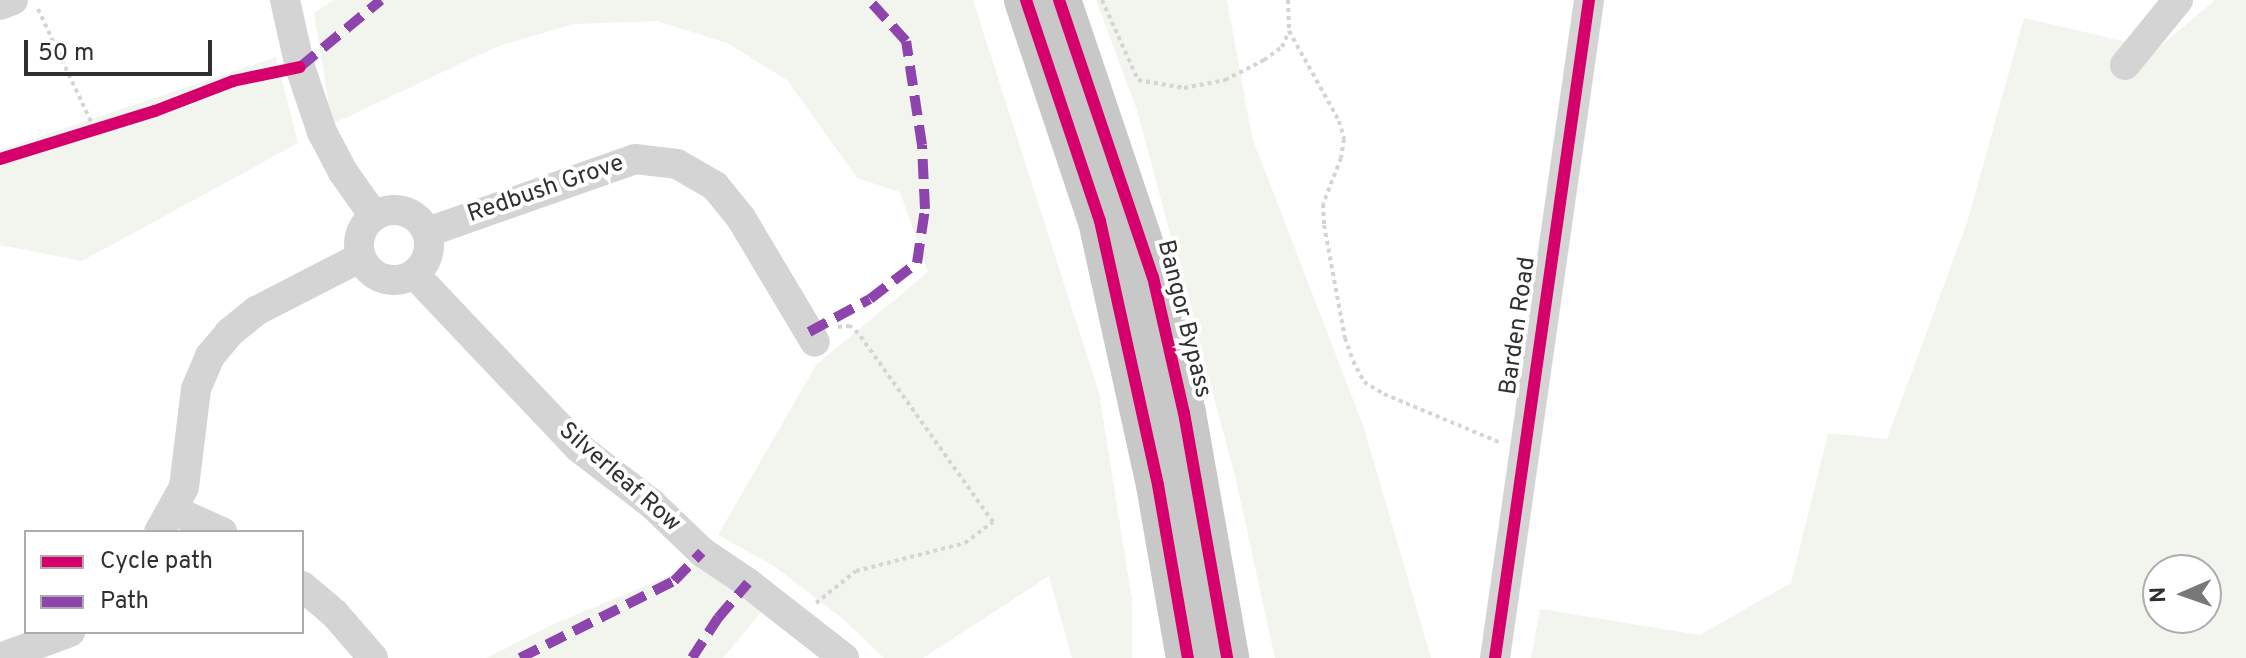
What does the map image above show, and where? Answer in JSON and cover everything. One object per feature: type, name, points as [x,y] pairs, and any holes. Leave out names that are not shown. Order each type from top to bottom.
[{"type":"main road","points":[[1026,0],[1100,221],[1158,485],[1188,658]]},
{"type":"main road","name":"Bangor Bypass","points":[[1059,0],[1153,277],[1184,413],[1227,658]]},
{"type":"street","points":[[0,5],[13,0]]},
{"type":"street","points":[[285,0],[300,67],[322,132],[343,172],[374,216]]},
{"type":"street","name":"Barden Road","points":[[1495,658],[1589,0]]},
{"type":"street","points":[[2125,65],[2178,0]]},
{"type":"street","name":"Redbush Grove","points":[[428,232],[635,159],[677,164],[715,186],[741,218],[812,337]]},
{"type":"street","points":[[391,210],[409,212],[428,232],[428,256],[415,275],[397,281],[379,277],[361,257],[360,235],[374,216],[391,210]]},
{"type":"street","points":[[212,530],[166,521],[184,487],[196,389],[210,356],[229,333],[256,311],[361,257]]},
{"type":"street","name":"Silverleaf Row","points":[[415,275],[578,447],[652,504],[702,552],[844,658]]},
{"type":"street","points":[[304,588],[335,614],[373,658]]},
{"type":"street","points":[[0,658],[65,634]]},
{"type":"path","points":[[34,0],[66,61],[95,130]]},
{"type":"path","points":[[1102,0],[1138,80],[1184,88],[1225,80],[1282,47],[1289,31],[1288,0]]},
{"type":"path","points":[[1289,31],[1332,109],[1344,139],[1341,158],[1323,204],[1324,225],[1345,338],[1353,361],[1364,382],[1384,394],[1502,443]]},
{"type":"path","points":[[81,134],[110,125]]},
{"type":"path","points":[[795,619],[856,571],[965,543],[993,522],[858,333],[843,326],[812,337]]},
{"type":"shaded area","points":[[334,0],[973,0],[1099,393],[1132,600],[1132,658],[1072,658],[1049,576],[923,658],[884,658],[842,618],[774,566],[718,535],[816,365],[928,272],[900,192],[857,178],[787,80],[727,43],[657,21],[573,24],[496,47],[332,124],[314,13]]},
{"type":"shaded area","points":[[1096,0],[1227,0],[1252,137],[1364,428],[1431,658],[1275,658],[1235,476],[1137,110]]},
{"type":"shaded area","points":[[2215,0],[2246,0],[2246,658],[1531,658],[1540,609],[1700,635],[1791,583],[1828,433],[1887,439],[1967,223],[2024,18],[2157,49]]},
{"type":"shaded area","points":[[276,57],[298,143],[82,261],[0,245],[0,150]]},
{"type":"shaded area","points":[[696,565],[761,612],[723,658],[487,658],[556,623]]},
{"type":"marked path","points":[[300,67],[381,0]]},
{"type":"marked path","points":[[809,332],[870,299],[917,263],[925,209],[922,145],[906,41],[869,0]]},
{"type":"marked path","points":[[520,658],[674,581],[702,552]]},
{"type":"marked path","points":[[692,658],[718,618],[748,583]]},
{"type":"cycle path","points":[[1026,0],[1100,221],[1158,485],[1188,658]]},
{"type":"cycle path","points":[[1059,0],[1153,277],[1184,413],[1227,658]]},
{"type":"cycle path","points":[[1495,658],[1589,0]]},
{"type":"cycle path","points":[[0,159],[155,111],[233,81],[300,67]]}]
